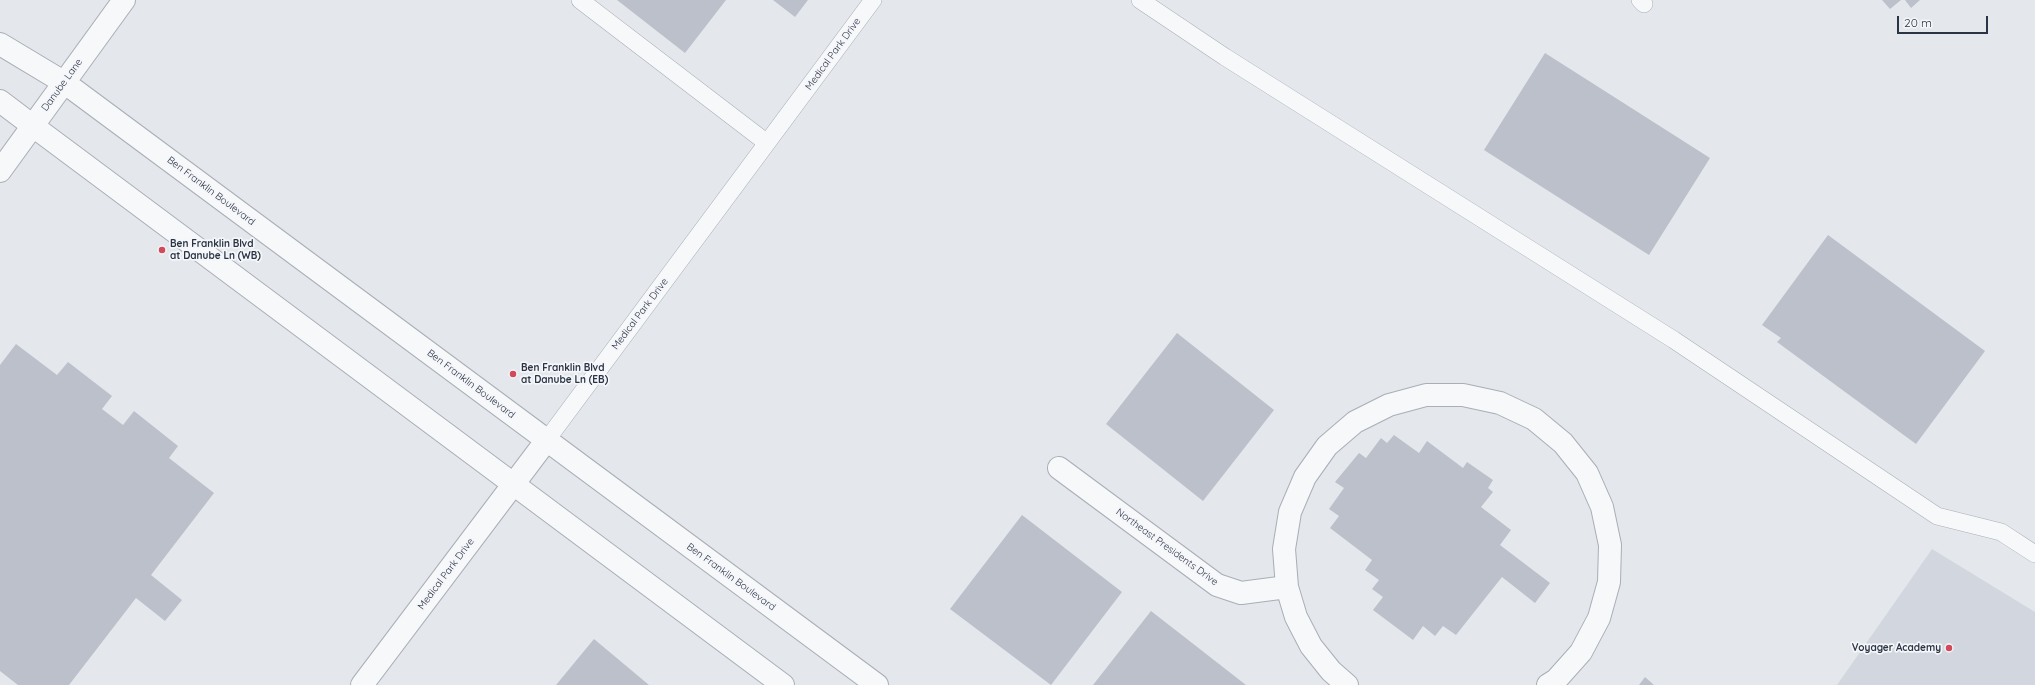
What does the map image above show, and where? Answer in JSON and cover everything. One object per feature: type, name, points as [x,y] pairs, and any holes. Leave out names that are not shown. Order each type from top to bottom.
[{"type":"street","name":"Danube Lane","points":[[0,171],[124,0]]},
{"type":"street","name":"Ben Franklin Boulevard","points":[[0,44],[65,83],[877,685]]},
{"type":"street","points":[[0,101],[513,486],[783,685]]},
{"type":"street","points":[[1333,680],[1311,646],[1296,617],[1287,587],[1284,549],[1290,512],[1305,477],[1327,446],[1355,422],[1389,405],[1426,395],[1463,395],[1500,403],[1540,424],[1564,443],[1587,473],[1602,507],[1610,545],[1609,582],[1599,618],[1581,652],[1556,680],[1548,685]]},
{"type":"street","name":"Medical Park Drive","points":[[362,685],[546,441]]},
{"type":"street","name":"Northeast Presidents Drive","points":[[1059,468],[1217,585],[1241,593],[1287,587]]},
{"type":"lane","points":[[580,0],[767,143]]},
{"type":"lane","name":"Medical Park Drive","points":[[546,441],[873,0]]},
{"type":"lane","points":[[1140,0],[1238,65],[1674,340],[1937,516],[2001,532],[2035,554]]},
{"type":"shaded area","name":"Voyager Academy","points":[[1932,549],[2035,612],[2035,685],[1837,685]]},
{"type":"building","points":[[617,0],[726,0],[685,53]]},
{"type":"building","points":[[773,0],[808,0],[795,17]]},
{"type":"building","points":[[1882,0],[1901,0],[1890,9]]},
{"type":"building","points":[[1905,0],[1920,0],[1911,8]]},
{"type":"building","points":[[1545,53],[1710,158],[1649,255],[1484,150]]},
{"type":"building","points":[[1828,235],[1985,351],[1916,444],[1777,342],[1781,338],[1762,325]]},
{"type":"building","points":[[1177,333],[1274,410],[1203,501],[1106,424]]},
{"type":"building","points":[[16,344],[57,375],[68,362],[112,396],[102,409],[123,425],[134,411],[178,446],[169,458],[214,493],[151,575],[182,600],[165,621],[136,598],[69,685],[18,685],[0,671],[0,365]]},
{"type":"building","points":[[1394,435],[1419,453],[1427,441],[1463,468],[1467,462],[1493,480],[1488,488],[1493,492],[1481,507],[1511,530],[1500,545],[1550,583],[1535,603],[1502,577],[1456,635],[1443,626],[1435,636],[1423,626],[1413,640],[1373,610],[1383,597],[1372,589],[1379,580],[1365,570],[1372,560],[1330,528],[1339,516],[1329,509],[1344,488],[1335,482],[1359,453],[1366,458],[1381,438],[1387,443]]},
{"type":"building","points":[[1022,515],[1122,592],[1051,685],[950,609]]},
{"type":"building","points":[[1151,611],[1246,685],[1093,685]]},
{"type":"building","points":[[594,639],[649,685],[556,685]]},
{"type":"building","points":[[1645,677],[1654,685],[1639,685]]},
{"type":"place","name":"Ben Franklin Blvd at Danube Ln (WB)","points":[[162,250]]},
{"type":"place","name":"Ben Franklin Blvd at Danube Ln (EB)","points":[[513,374]]},
{"type":"place","name":"Voyager Academy","points":[[1949,648]]}]
